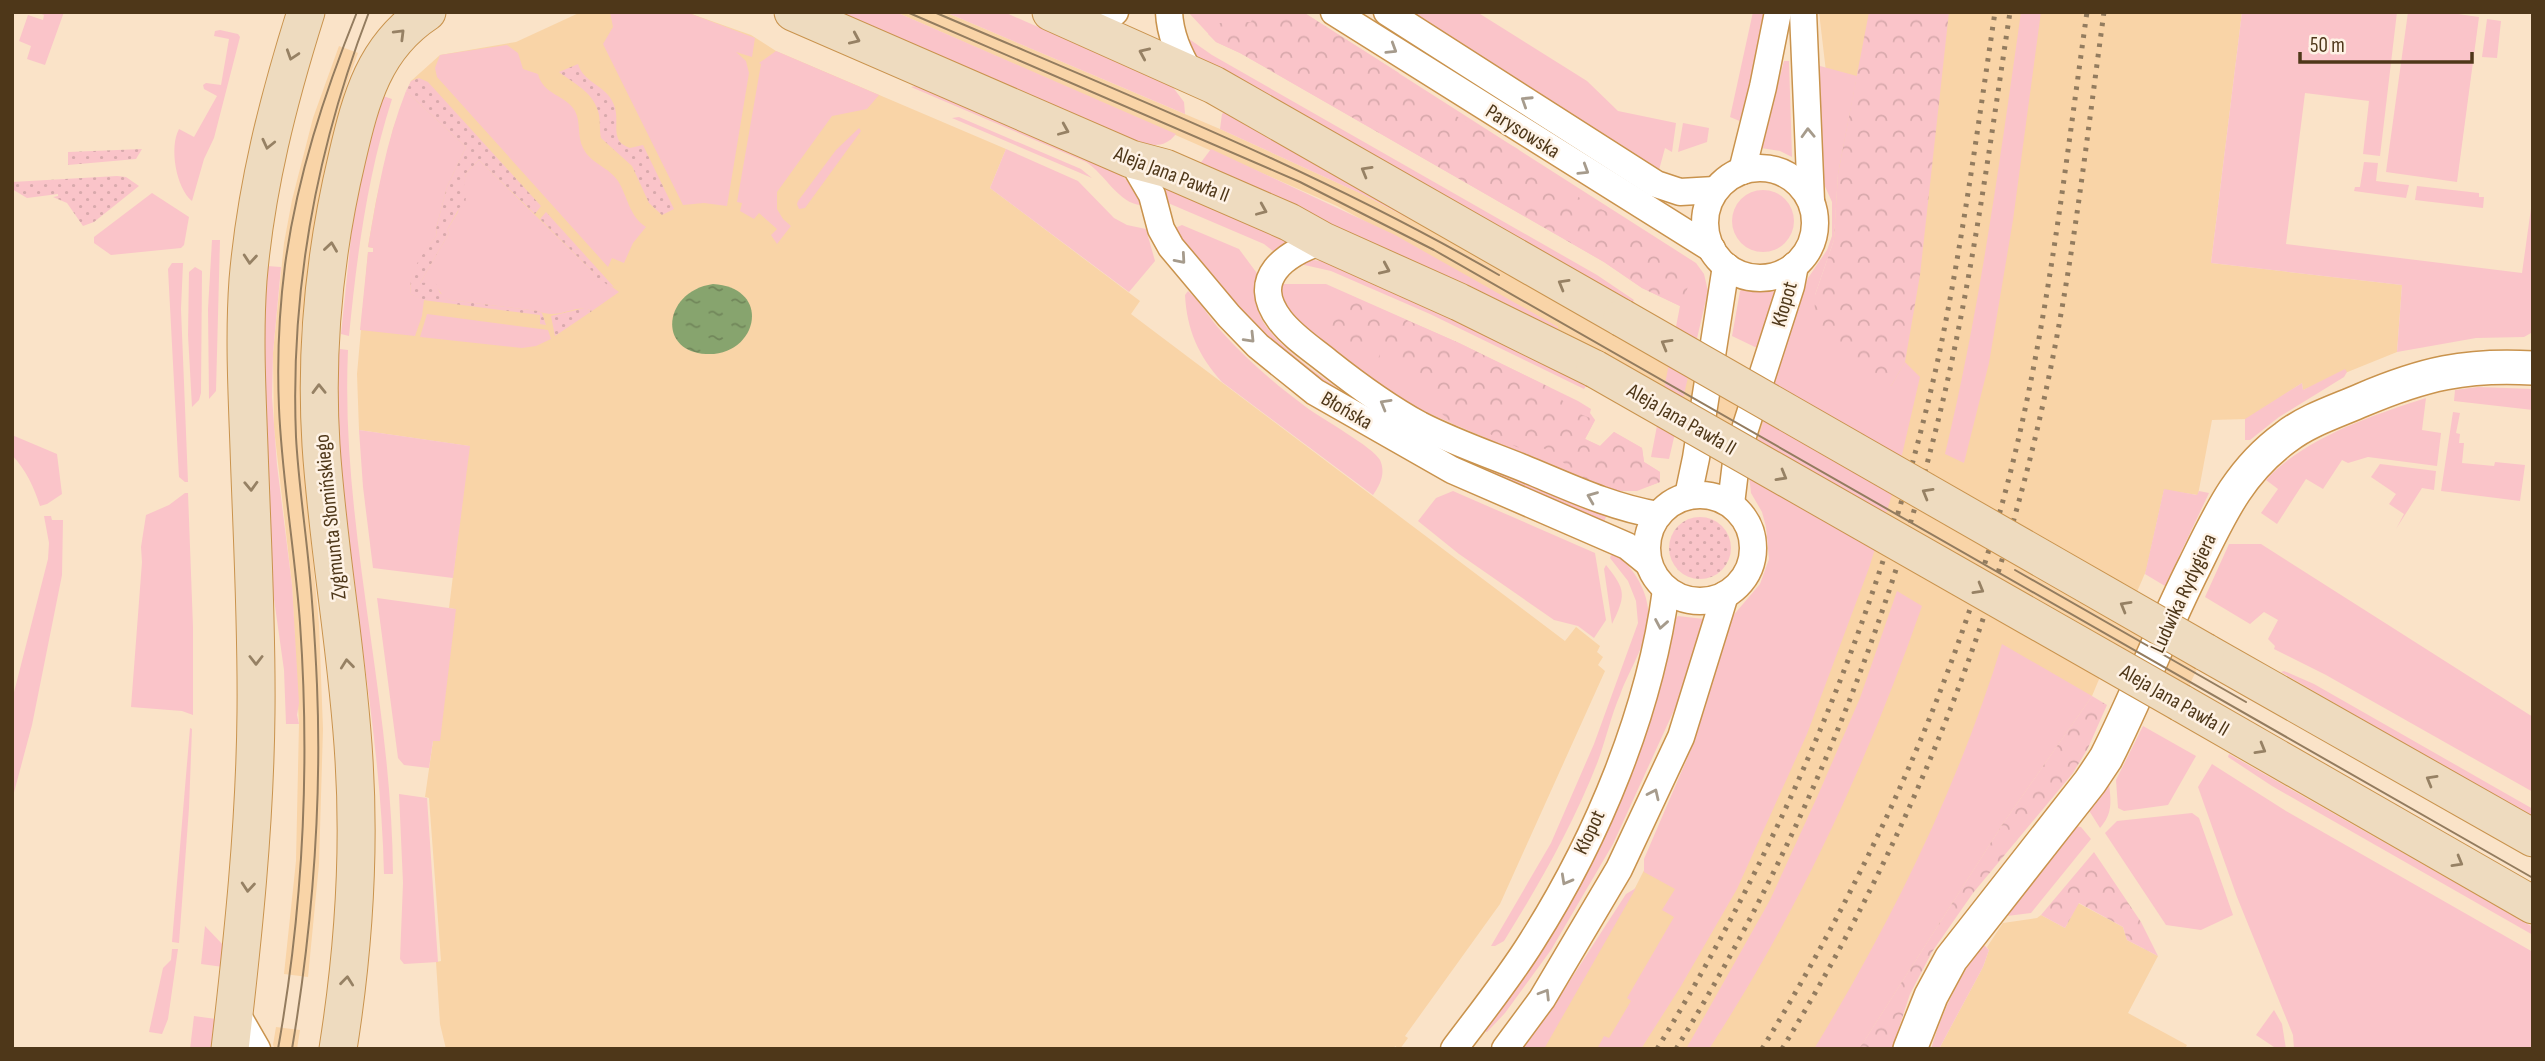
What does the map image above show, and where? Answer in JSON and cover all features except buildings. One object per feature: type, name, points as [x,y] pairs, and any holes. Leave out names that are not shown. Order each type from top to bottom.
[{"type":"main road","points":[[230,1049],[249,877],[256,712],[246,369],[248,283],[255,215],[267,150],[285,78],[306,12]]},
{"type":"main road","name":"Zygmunta Słomińskiego","points":[[338,1049],[351,935],[355,784],[347,669],[322,464],[320,339],[336,210],[364,96],[374,69],[391,43],[405,28],[428,12]]},
{"type":"main road","name":"Aleja Jana Pawła II","points":[[793,12],[1130,159],[1165,168],[1289,222],[1323,241],[1528,335],[1595,369],[2533,905]]},
{"type":"main road","points":[[1051,12],[1100,20],[2533,838]]},
{"type":"street","points":[[1170,12],[1171,30],[1177,51],[1190,73]]},
{"type":"street","name":"Parysowska","points":[[1334,12],[1719,257]]},
{"type":"street","name":"Parysowska","points":[[1387,12],[1656,184],[1680,192],[1715,190]]},
{"type":"street","points":[[1742,171],[1778,12]]},
{"type":"street","points":[[1803,12],[1811,201],[1815,218],[1813,236],[1806,252],[1795,265],[1779,274],[1760,277],[1742,275],[1719,257],[1706,235],[1708,204],[1715,190],[1742,171],[1769,169],[1787,174],[1801,186],[1811,201]]},
{"type":"street","name":"Błońska","points":[[1130,159],[1152,195],[1161,229],[1171,247],[1239,326],[1294,376],[1315,391],[1452,470],[1627,546],[1648,563]]},
{"type":"street","name":"Błońska","points":[[1323,241],[1300,248],[1285,258],[1271,277],[1268,288],[1270,303],[1280,320],[1297,337],[1375,398],[1421,425],[1616,506],[1658,515]]},
{"type":"street","points":[[1688,496],[1696,458],[1719,257]]},
{"type":"street","name":"Kłopot","points":[[1731,504],[1737,454],[1791,286],[1795,265]]},
{"type":"street","name":"Ludwika Rydygiera","points":[[1910,1049],[1931,996],[1951,959],[2106,758],[2184,587],[2228,498],[2242,477],[2287,436],[2312,422],[2402,384],[2460,368],[2533,368]]},
{"type":"street","points":[[1688,496],[1717,497],[1731,504],[1743,517],[1751,533],[1753,551],[1749,569],[1739,584],[1725,595],[1710,600],[1680,598],[1666,590],[1655,578],[1648,563],[1646,547],[1649,531],[1658,515],[1671,503],[1688,496]]},
{"type":"street","name":"Kłopot","points":[[1454,1049],[1532,941],[1586,844],[1633,733],[1655,657],[1666,590]]},
{"type":"street","name":"Kłopot","points":[[1505,1049],[1542,999],[1619,869],[1681,737],[1725,595]]},
{"type":"street","points":[[234,1010],[257,1049]]},
{"type":"shaded area","points":[[581,12],[686,12],[751,35],[776,51],[1006,149],[990,188],[1140,301],[1131,314],[1565,641],[1576,627],[1600,646],[1597,652],[1603,657],[1598,665],[1605,671],[1500,904],[1405,1036],[1408,1038],[1400,1049],[1395,1046],[1394,1049],[446,1049],[440,1024],[436,962],[441,961],[429,798],[425,797],[433,741],[439,741],[455,609],[449,608],[469,446],[359,430],[357,374],[368,252],[373,252],[373,248],[368,247],[393,129],[411,81],[440,55],[516,42]]},
{"type":"shaded area","points":[[896,12],[945,12],[1220,129],[1364,195],[1786,431],[1834,240],[1838,174],[1819,12],[2242,12],[2211,263],[2402,285],[2397,352],[2303,390],[2302,383],[2247,419],[2212,420],[2198,495],[2164,490],[2146,571],[2123,624],[2198,667],[2188,688],[2113,646],[2092,696],[2004,822],[1859,1049],[1529,1049],[1604,940],[1635,888],[1671,817],[1770,578],[1781,457],[1558,327],[1337,206]]},
{"type":"shaded area","points":[[339,46],[358,53],[346,86],[324,173],[301,330],[306,491],[319,624],[323,729],[319,864],[308,977],[284,974],[296,861],[299,724],[292,585],[274,428],[273,353],[284,243],[292,200],[313,118]]},
{"type":"shaded area","points":[[2078,903],[2123,927],[2127,940],[2158,956],[2128,1013],[2187,1045],[2185,1049],[1939,1049],[1983,967],[1989,950],[1987,947],[2003,923],[2037,918],[2041,915],[2065,928]]},
{"type":"shaded area","points":[[276,1027],[300,1030],[297,1049],[275,1049],[273,1045]]},
{"type":"green space","points":[[36,12],[64,12],[45,65],[27,59],[31,46],[19,41],[28,15],[43,20],[44,15]]},
{"type":"green space","points":[[610,12],[686,12],[755,38],[752,57],[736,52],[746,61],[749,73],[727,206],[704,203],[683,205],[603,44],[613,27]]},
{"type":"green space","points":[[836,12],[896,12],[1176,134],[1168,142],[1158,145],[1138,142]]},
{"type":"green space","points":[[945,12],[1004,12],[1172,86],[1184,102],[1185,114]]},
{"type":"green space","points":[[1188,12],[1303,12],[1696,263],[1704,274],[1708,291],[1669,459],[1651,457],[1680,306],[1642,288],[1604,262],[1240,53],[1216,42]]},
{"type":"green space","points":[[1255,12],[1303,12],[1399,73],[1396,84],[1518,149],[1534,174],[1653,236],[1661,251],[1687,266],[1688,287],[1680,306],[1642,288],[1604,262],[1240,53],[1216,42],[1208,34],[1220,23],[1251,22]]},
{"type":"green space","points":[[1412,12],[1477,12],[1587,81],[1618,111],[1676,123],[1672,152],[1665,148],[1659,170]]},
{"type":"green space","points":[[1753,12],[1767,12],[1742,122],[1730,117]]},
{"type":"green space","points":[[1869,12],[1949,12],[1920,275],[1905,362],[1891,386],[1814,332],[1815,295],[1834,240],[1838,174]]},
{"type":"green space","points":[[2021,12],[2041,12],[2013,220],[1989,363],[1964,463],[1945,454],[1979,289]]},
{"type":"green space","points":[[2242,12],[2397,12],[2380,156],[2363,154],[2369,101],[2305,93],[2286,244],[2522,273],[2533,194],[2531,333],[2524,337],[2476,338],[2397,352],[2402,285],[2211,263]]},
{"type":"green space","points":[[2408,12],[2444,12],[2479,17],[2457,182],[2386,172]]},
{"type":"green space","points":[[2487,19],[2501,21],[2497,58],[2482,57]]},
{"type":"green space","points":[[215,31],[238,34],[240,37],[214,138],[204,159],[192,201],[186,195],[178,177],[174,156],[176,137],[179,129],[194,137],[217,96],[204,89],[203,85],[221,85],[229,39],[214,36]]},
{"type":"green space","points":[[1182,34],[1212,55],[1597,275],[1634,300],[1633,302],[1193,54]]},
{"type":"green space","points":[[507,45],[518,53],[523,69],[538,74],[550,91],[566,101],[575,111],[580,139],[586,153],[614,176],[632,212],[646,227],[633,243],[624,263],[612,258],[608,267],[437,77],[435,68],[440,55]]},
{"type":"green space","points":[[776,51],[879,95],[867,109],[832,116],[777,192],[777,209],[791,226],[777,244],[771,235],[777,229],[759,213],[754,219],[740,211],[742,203],[737,202],[761,64],[759,63]]},
{"type":"green space","points":[[1814,60],[1820,66],[1857,76],[1838,174],[1834,240],[1815,295],[1891,386],[1905,362],[1920,377],[1895,485],[1869,568],[1807,734],[1737,889],[1641,1049],[1597,1049],[1604,1036],[1609,1038],[1631,1001],[1627,998],[1674,917],[1662,910],[1675,889],[1644,872],[1644,859],[1692,747],[1731,618],[1760,584],[1769,559],[1762,512],[1751,493],[1751,463],[1795,314],[1808,278],[1827,250],[1832,236],[1832,202],[1823,182]]},
{"type":"green space","points":[[1784,61],[1789,61],[1792,157],[1780,151],[1761,148]]},
{"type":"green space","points":[[578,64],[585,76],[611,98],[616,111],[619,141],[630,148],[643,145],[674,209],[662,215],[649,203],[632,166],[601,138],[599,114],[595,104],[582,89],[559,72]]},
{"type":"green space","points":[[419,78],[428,82],[541,206],[535,214],[479,160],[466,173],[463,192],[466,197],[465,205],[460,207],[447,230],[449,233],[420,283],[435,282],[440,293],[450,300],[538,311],[542,313],[546,325],[540,324],[540,315],[423,300],[411,294],[414,269],[437,235],[436,229],[447,187],[466,147],[406,91],[411,81]]},
{"type":"green space","points":[[920,85],[1117,170],[1116,173],[1132,186],[1141,205],[1126,200],[1086,162],[911,87]]},
{"type":"green space","points":[[406,91],[466,147],[447,187],[436,229],[437,235],[418,263],[412,278],[411,294],[424,300],[415,336],[360,330],[368,252],[373,252],[373,248],[368,247],[379,188],[393,129]]},
{"type":"green space","points":[[383,96],[392,99],[364,216],[349,336],[341,334],[353,218],[363,166]]},
{"type":"green space","points":[[1225,111],[1436,233],[1364,195],[1220,129]]},
{"type":"green space","points":[[959,117],[1081,169],[1092,178],[952,118]]},
{"type":"green space","points":[[1683,123],[1709,128],[1707,142],[1678,152]]},
{"type":"green space","points":[[859,128],[861,131],[805,208],[799,209],[798,201],[836,150]]},
{"type":"green space","points":[[142,149],[136,159],[68,165],[68,152]]},
{"type":"green space","points":[[1006,149],[1078,181],[1114,218],[1127,225],[1146,229],[1155,261],[1129,292],[990,188]]},
{"type":"green space","points":[[1211,149],[1395,235],[1558,329],[1468,285],[1202,170],[1199,165]]},
{"type":"green space","points":[[479,160],[594,273],[595,281],[601,279],[619,292],[592,311],[580,309],[546,314],[450,300],[443,296],[436,286],[420,283],[458,212],[466,173]]},
{"type":"green space","points":[[2364,162],[2378,163],[2376,181],[2409,185],[2406,198],[2354,191],[2355,187],[2360,187]]},
{"type":"green space","points":[[126,177],[139,186],[94,222],[83,226],[67,203],[53,197],[58,194],[27,198],[12,189],[12,182]]},
{"type":"green space","points":[[1162,186],[1289,240],[1273,251],[1264,244],[1168,203]]},
{"type":"green space","points":[[2417,186],[2479,193],[2479,197],[2484,197],[2483,208],[2415,200]]},
{"type":"green space","points":[[1757,190],[1769,190],[1785,199],[1792,209],[1792,233],[1785,243],[1769,252],[1757,252],[1746,247],[1737,238],[1732,227],[1732,215],[1737,204],[1746,195]]},
{"type":"green space","points":[[152,193],[189,217],[184,245],[181,248],[111,255],[94,243],[94,237]]},
{"type":"green space","points":[[546,212],[614,287],[601,279],[596,282],[592,279],[594,273],[540,219]]},
{"type":"green space","points":[[1182,225],[1239,249],[1259,276],[1256,292],[1258,308],[1270,331],[1298,359],[1335,386],[1383,417],[1607,514],[1604,522],[1413,440],[1348,403],[1279,349],[1233,302],[1181,239],[1175,228]]},
{"type":"green space","points":[[212,240],[220,240],[216,391],[209,399],[208,309]]},
{"type":"green space","points":[[1312,260],[1323,261],[1454,318],[1586,386],[1584,389],[1430,314],[1331,271],[1300,264]]},
{"type":"green space","points":[[172,263],[183,263],[181,309],[188,482],[179,477],[168,269]]},
{"type":"green space","points":[[267,266],[281,267],[272,397],[277,465],[292,585],[299,724],[286,724],[284,670],[273,592],[264,352]]},
{"type":"green space","points":[[195,267],[202,271],[201,393],[199,400],[192,407],[188,335],[189,272]]},
{"type":"green space","points":[[1282,284],[1326,284],[1459,343],[1578,401],[1591,409],[1590,413],[1595,420],[1585,439],[1600,446],[1614,432],[1642,448],[1644,462],[1660,472],[1660,482],[1637,491],[1608,491],[1405,403],[1296,326],[1280,295]]},
{"type":"green space","points":[[1743,289],[1753,292],[1776,291],[1757,348],[1732,336],[1740,291]]},
{"type":"green space","points":[[1188,291],[1222,332],[1262,372],[1306,407],[1375,454],[1382,465],[1382,474],[1373,495],[1222,382],[1195,342],[1186,308],[1185,295]]},
{"type":"green space","points":[[1347,294],[1459,343],[1549,387],[1573,411],[1595,420],[1585,439],[1600,446],[1614,432],[1642,448],[1644,462],[1660,472],[1660,482],[1637,489],[1603,489],[1590,483],[1533,442],[1522,449],[1500,440],[1472,423],[1455,426],[1439,411],[1449,396],[1429,391],[1412,370],[1377,361],[1385,342],[1368,351],[1349,343],[1333,330],[1328,313]]},
{"type":"green space","points":[[585,308],[592,311],[555,336],[551,316]]},
{"type":"green space","points":[[427,314],[548,330],[551,339],[536,346],[522,348],[420,337]]},
{"type":"green space","points":[[340,349],[348,350],[352,481],[384,743],[393,874],[384,874],[373,726],[342,480],[338,403]]},
{"type":"green space","points":[[2345,369],[2347,372],[2344,377],[2279,417],[2250,440],[2245,440],[2245,419],[2302,383],[2303,390]]},
{"type":"green space","points":[[2478,387],[2533,389],[2533,410],[2454,401],[2455,390]]},
{"type":"green space","points":[[2426,398],[2422,430],[2441,433],[2437,466],[2368,457],[2348,463],[2342,460],[2323,489],[2306,479],[2277,524],[2261,513],[2278,489],[2266,480],[2300,452],[2362,420]]},
{"type":"green space","points":[[2453,412],[2460,413],[2456,433],[2460,434],[2459,443],[2464,443],[2462,463],[2525,465],[2520,501],[2441,491]]},
{"type":"green space","points":[[359,430],[470,446],[453,578],[373,568]]},
{"type":"green space","points":[[12,435],[57,454],[62,494],[47,504],[40,506],[29,479],[12,455]]},
{"type":"green space","points":[[2380,464],[2436,471],[2434,490],[2422,488],[2396,529],[2404,514],[2389,504],[2396,494],[2371,477]]},
{"type":"green space","points":[[2164,489],[2197,495],[2199,491],[2209,493],[2165,586],[2145,574]]},
{"type":"green space","points":[[1453,491],[1595,553],[1606,620],[1594,638],[1578,626],[1554,620],[1459,554],[1418,521],[1436,498]]},
{"type":"green space","points":[[188,493],[193,627],[193,715],[182,711],[131,707],[141,547],[146,515],[169,505]]},
{"type":"green space","points":[[44,516],[51,516],[52,520],[63,520],[62,575],[32,725],[12,800],[12,700],[48,559],[49,543]]},
{"type":"green space","points":[[1694,517],[1706,517],[1722,526],[1729,536],[1729,560],[1722,570],[1706,579],[1694,579],[1683,574],[1674,565],[1669,554],[1669,542],[1674,531],[1683,522]]},
{"type":"green space","points":[[2229,544],[2261,544],[2533,717],[2533,792],[2326,675],[2274,649],[2275,646],[2268,639],[2278,620],[2264,612],[2250,624],[2205,597]]},
{"type":"green space","points":[[1612,552],[1631,570],[1644,592],[1648,621],[1643,643],[1617,703],[1598,761],[1567,831],[1504,941],[1491,946],[1551,843],[1594,744],[1638,623],[1636,601],[1628,581],[1610,558]]},
{"type":"green space","points":[[1606,565],[1622,593],[1612,624],[1604,569]]},
{"type":"green space","points":[[1897,591],[1922,606],[1855,778],[1802,889],[1742,997],[1709,1049],[1686,1049],[1770,900],[1860,698]]},
{"type":"green space","points":[[377,598],[456,609],[440,741],[433,741],[429,768],[404,765],[398,758]]},
{"type":"green space","points":[[1678,616],[1704,619],[1686,684],[1613,844],[1551,950],[1505,1013],[1487,1032],[1484,1031],[1513,991],[1612,817],[1653,711]]},
{"type":"green space","points":[[2002,644],[2092,696],[2004,822],[1859,1049],[1814,1049],[1870,952],[1921,852],[1965,750]]},
{"type":"green space","points":[[2281,672],[2314,684],[2533,809],[2533,818]]},
{"type":"green space","points":[[2092,696],[2107,705],[2088,748],[2073,773],[1973,893],[1932,952],[1910,994],[1892,1049],[1859,1049],[2004,822]]},
{"type":"green space","points":[[2143,726],[2196,756],[2168,805],[2124,811],[2118,808],[2116,780]]},
{"type":"green space","points":[[190,728],[189,808],[179,943],[172,942]]},
{"type":"green space","points":[[2229,754],[2533,927],[2533,935],[2272,786],[2228,757]]},
{"type":"green space","points":[[2212,764],[2286,811],[2533,952],[2533,1049],[2294,1049],[2293,1035],[2237,897],[2198,787]]},
{"type":"green space","points":[[2109,783],[2110,807],[2100,828],[2088,809]]},
{"type":"green space","points":[[399,794],[427,798],[438,962],[404,964],[400,959],[403,883]]},
{"type":"green space","points":[[2192,813],[2199,818],[2233,915],[2201,930],[2166,925],[2105,833],[2117,821]]},
{"type":"green space","points":[[2074,826],[2081,827],[2091,839],[2031,913],[1999,917]]},
{"type":"green space","points":[[2094,852],[2141,922],[2158,956],[2127,940],[2123,927],[2079,903],[2065,928],[2041,915]]},
{"type":"green space","points":[[1636,888],[1544,1049],[1522,1049],[1547,1016],[1626,894]]},
{"type":"green space","points":[[205,926],[225,947],[223,967],[201,964]]},
{"type":"green space","points":[[1983,944],[1989,950],[1983,967],[1939,1049],[1931,1049],[1952,994]]},
{"type":"green space","points":[[172,949],[178,949],[168,1019],[162,1034],[149,1032],[163,968],[171,960]]},
{"type":"green space","points":[[2274,1010],[2282,1024],[2286,1049],[2277,1049],[2256,1035]]},
{"type":"green space","points":[[194,1016],[216,1019],[213,1049],[190,1049]]},
{"type":"water","points":[[713,284],[732,288],[745,297],[751,309],[752,322],[747,334],[737,345],[723,352],[706,354],[690,350],[679,343],[673,332],[672,320],[684,297]]},
{"type":"tram line","points":[[278,1049],[299,890],[304,783],[300,623],[279,408],[281,301],[290,232],[304,168],[323,105],[357,12]]},
{"type":"tram line","points":[[292,1049],[310,913],[318,776],[314,633],[296,437],[297,328],[302,274],[321,168],[334,116],[369,12]]},
{"type":"tram line","points":[[907,12],[1300,182],[1434,250],[2533,878]]},
{"type":"tram line","points":[[934,12],[1221,135],[1362,202],[1499,275]]},
{"type":"tram line","points":[[2015,570],[2246,702]]},
{"type":"railway","points":[[1657,1049],[1749,884],[1790,798],[1828,712],[1892,533],[1940,350],[1970,182],[1995,12]]},
{"type":"railway","points":[[1676,1049],[1719,976],[1796,825],[1862,668],[1890,588],[1937,425],[1960,322],[2010,12]]},
{"type":"railway","points":[[1762,1049],[1802,981],[1875,842],[1937,698],[1965,625],[1989,550],[2010,474],[2035,360],[2055,244],[2087,12]]},
{"type":"railway","points":[[1782,1049],[1867,896],[1905,817],[1970,656],[1998,573],[2022,489],[2053,355],[2078,209],[2104,12]]}]
